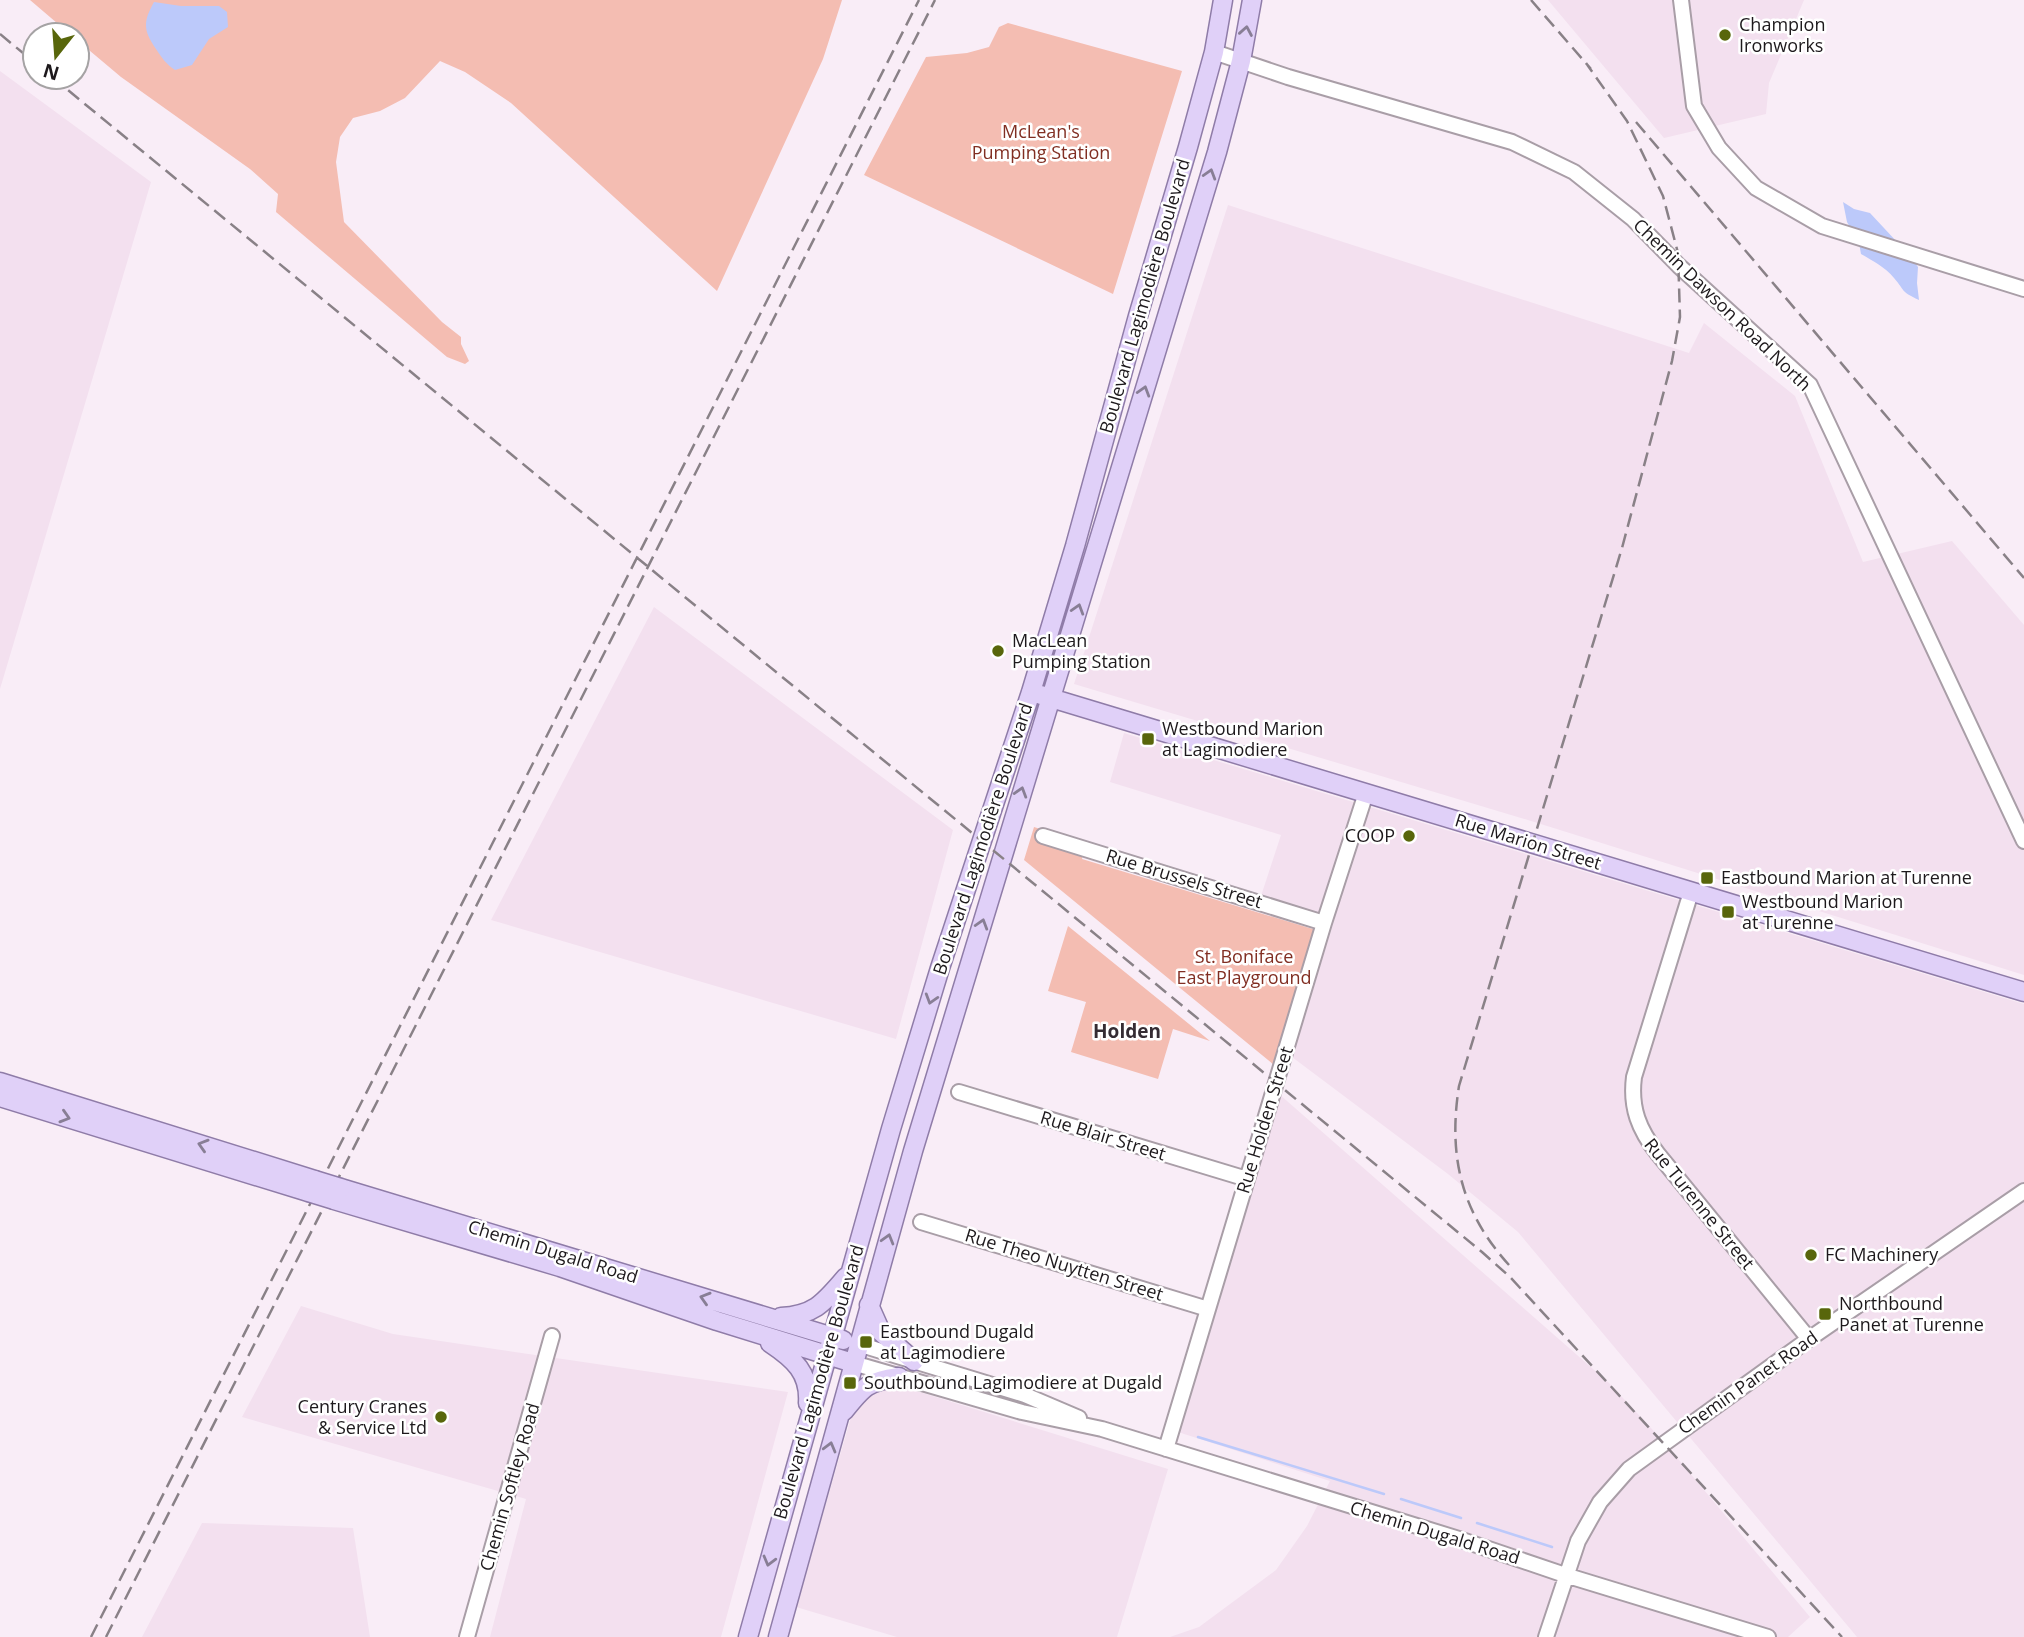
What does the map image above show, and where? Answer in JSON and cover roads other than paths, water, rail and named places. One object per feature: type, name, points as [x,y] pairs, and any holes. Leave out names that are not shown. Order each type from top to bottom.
[{"type":"main road","name":"Boulevard Lagimodière Boulevard","points":[[748,1637],[850,1272],[937,980],[1031,692],[1075,546],[1214,52],[1223,0]]},
{"type":"main road","name":"Boulevard Lagimodière Boulevard","points":[[778,1637],[869,1305],[1050,698],[1217,152],[1241,61],[1252,0]]},
{"type":"main road","name":"Rue Marion Street","points":[[1031,692],[2024,992]]},
{"type":"main road","name":"Chemin Dugald Road","points":[[0,1082],[311,1186]]},
{"type":"main road","name":"Chemin Dugald Road","points":[[0,1097],[858,1344]]},
{"type":"main road","name":"Chemin Dugald Road","points":[[337,1194],[853,1363]]},
{"type":"main road","points":[[770,1318],[793,1317],[810,1312],[825,1300],[850,1272]]},
{"type":"main road","points":[[869,1305],[881,1332],[914,1361]]},
{"type":"main road","points":[[753,1332],[786,1354],[803,1371],[809,1394],[807,1424]]},
{"type":"main road","points":[[837,1419],[861,1389],[880,1379],[899,1377]]},
{"type":"street","points":[[1681,0],[1694,106],[1719,148],[1756,188],[1822,226],[2024,289]]},
{"type":"street","name":"Chemin Dawson Road North","points":[[1214,52],[1512,142],[1574,172],[1633,219],[1679,266],[1810,385],[2024,841]]},
{"type":"street","name":"Rue Holden Street","points":[[1166,1449],[1324,923],[1366,793]]},
{"type":"street","name":"Rue Brussels Street","points":[[1043,836],[1324,923]]},
{"type":"street","name":"Rue Turenne Street","points":[[1691,892],[1634,1077],[1636,1117],[1644,1135],[1658,1154],[1809,1339]]},
{"type":"street","name":"Rue Blair Street","points":[[959,1092],[1247,1180]]},
{"type":"street","name":"Chemin Panet Road","points":[[1546,1637],[1578,1541],[1600,1502],[1629,1469],[1809,1339],[2024,1191]]},
{"type":"street","name":"Rue Theo Nuytten Street","points":[[921,1222],[1208,1309]]},
{"type":"street","name":"Chemin Softley Road","points":[[467,1637],[552,1336]]},
{"type":"street","name":"Chemin Dugald Road","points":[[858,1344],[1025,1395],[1102,1429]]},
{"type":"street","name":"Chemin Dugald Road","points":[[853,1363],[1022,1412],[1102,1429],[1768,1637]]},
{"type":"water","points":[[154,2],[181,6],[219,6],[227,12],[228,27],[209,39],[192,65],[175,70],[160,55],[147,31],[146,21]]},
{"type":"water","points":[[1843,202],[1854,209],[1870,213],[1911,257],[1918,267],[1919,300],[1906,293],[1883,267],[1861,254],[1859,243],[1847,222]]},
{"type":"waterway","points":[[1198,1437],[1384,1494]]},
{"type":"waterway","points":[[1401,1499],[1461,1518]]},
{"type":"waterway","points":[[1477,1523],[1552,1547]]},
{"type":"railway","points":[[91,1637],[919,0]]},
{"type":"railway","points":[[106,1637],[935,0]]},
{"type":"railway","points":[[1531,0],[1591,69]]},
{"type":"railway","points":[[0,34],[21,51]]},
{"type":"railway","points":[[1509,1265],[1479,1225],[1462,1182],[1455,1136],[1459,1086],[1622,548],[1672,361],[1680,317],[1678,253],[1663,196],[1627,121],[1586,63]]},
{"type":"railway","points":[[69,91],[1482,1252],[1510,1277],[1842,1637]]},
{"type":"railway","points":[[1636,122],[2024,578]]},
{"type":"place","name":"Champion Ironworks","points":[[1725,35]]},
{"type":"place","name":"MacLean Pumping Station","points":[[998,651]]},
{"type":"place","name":"Westbound Marion at Lagimodiere","points":[[1148,739]]},
{"type":"place","name":"COOP","points":[[1409,836]]},
{"type":"place","name":"Eastbound Marion at Turenne","points":[[1707,878]]},
{"type":"place","name":"Westbound Marion at Turenne","points":[[1728,912]]},
{"type":"place","name":"FC Machinery","points":[[1811,1255]]},
{"type":"place","name":"Northbound Panet at Turenne","points":[[1825,1314]]},
{"type":"place","name":"Eastbound Dugald at Lagimodiere","points":[[866,1342]]},
{"type":"place","name":"Southbound Lagimodiere at Dugald","points":[[850,1383]]},
{"type":"place","name":"Century Cranes & Service Ltd","points":[[441,1417]]},
{"type":"district","name":"Holden","points":[[1127,1031]]},
{"type":"park label","name":"McLean's Pumping Station","points":[[1041,142]]},
{"type":"park label","name":"St. Boniface East Playground","points":[[1244,967]]}]
